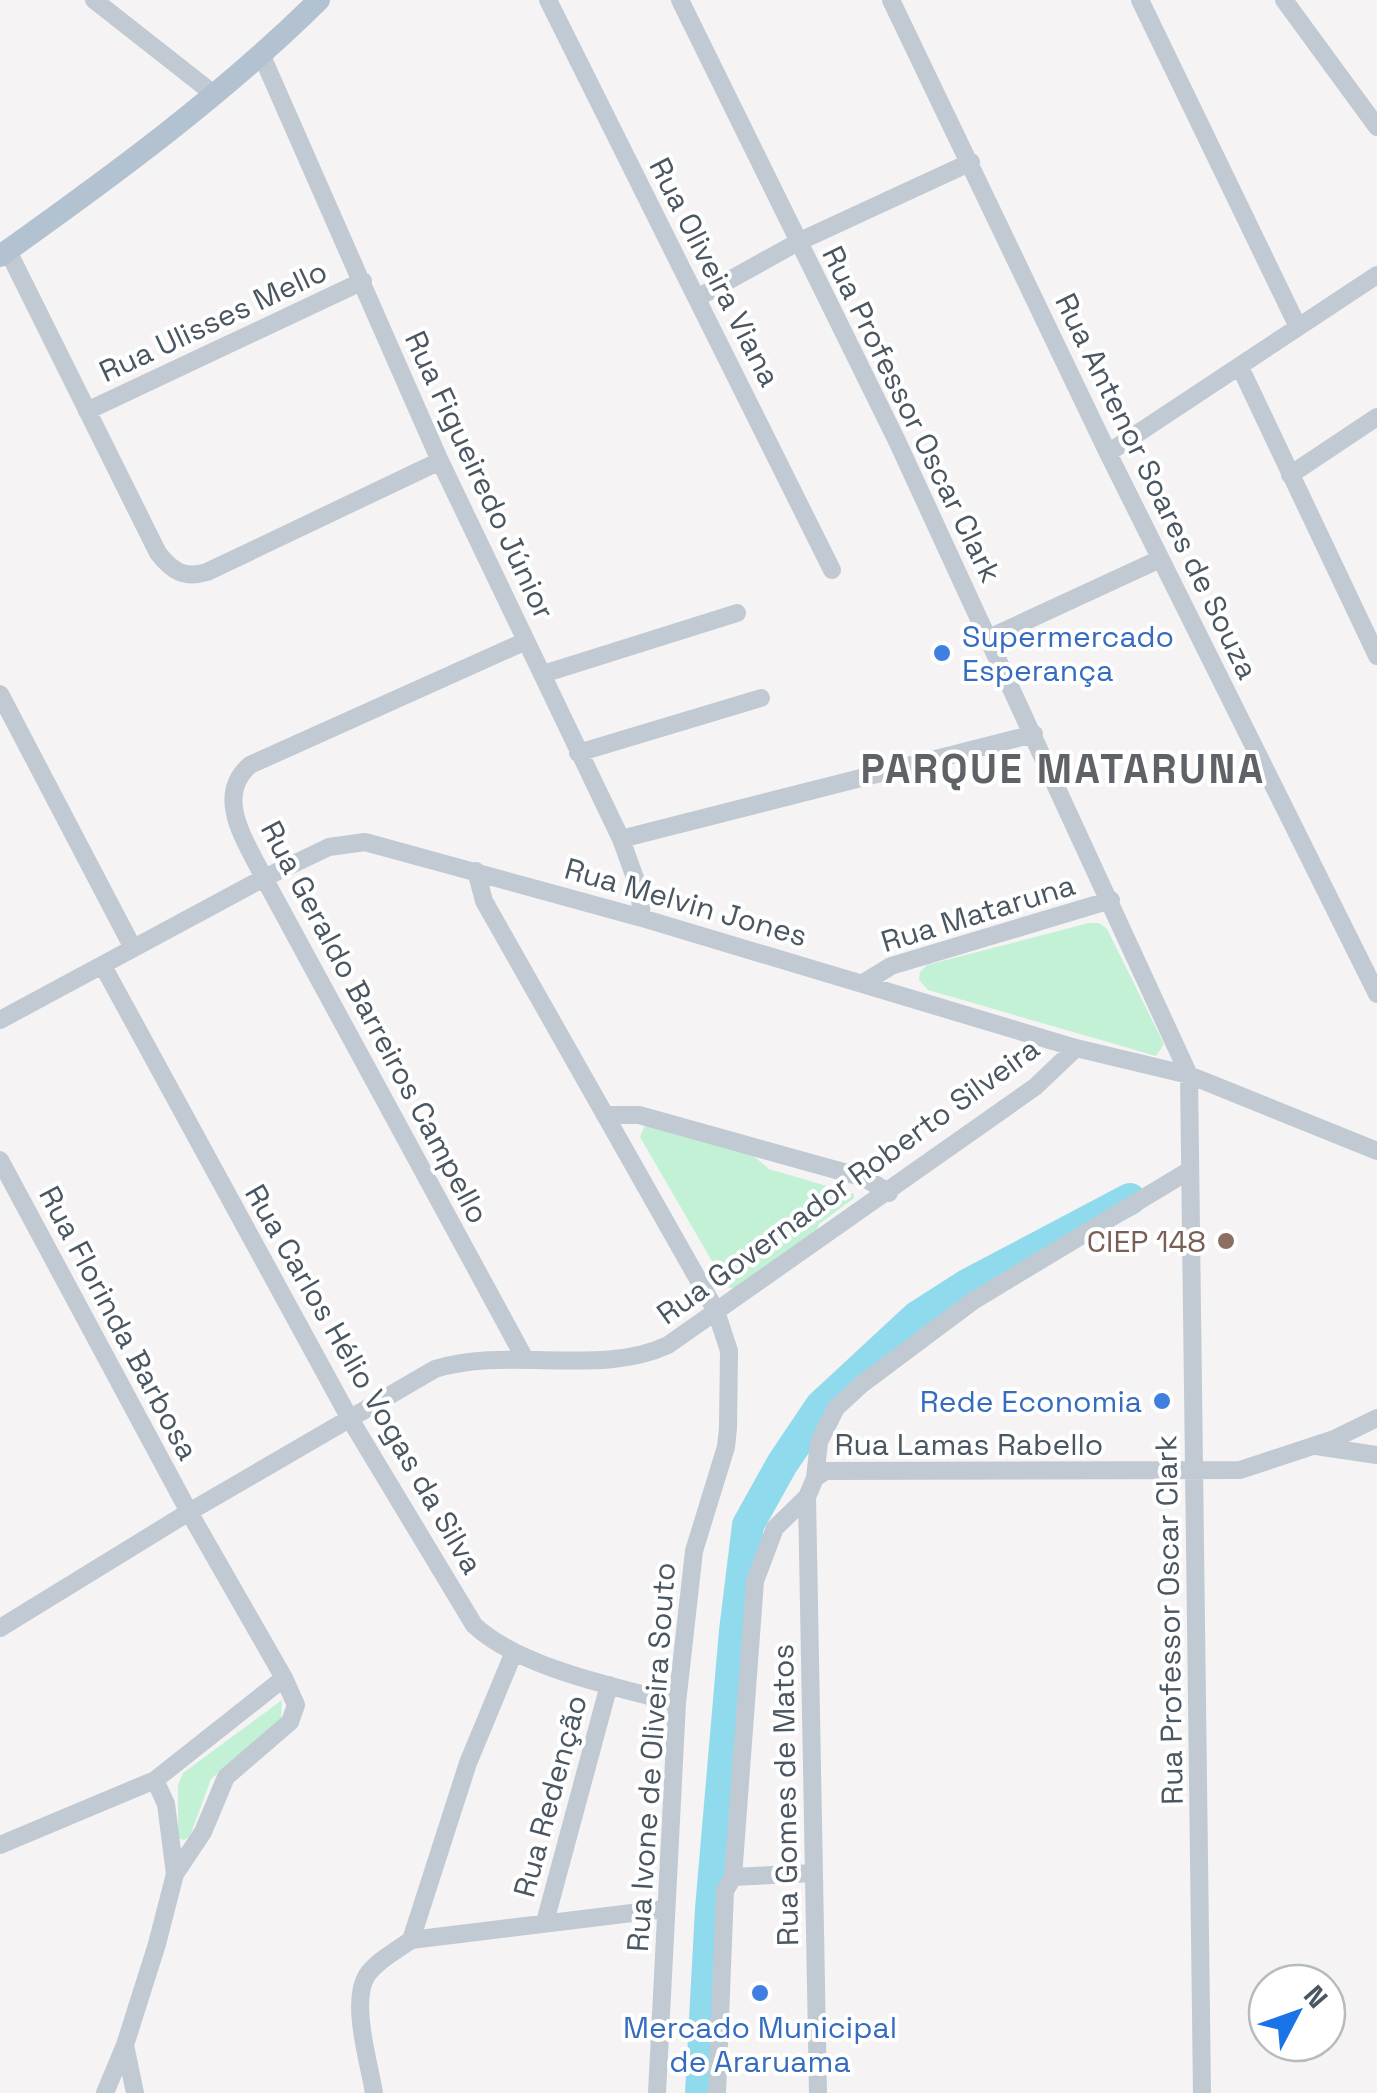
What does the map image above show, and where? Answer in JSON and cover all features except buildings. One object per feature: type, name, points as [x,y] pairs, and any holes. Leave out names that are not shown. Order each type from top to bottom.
[{"type":"main road","points":[[4,254],[215,95],[319,0]]},
{"type":"street","points":[[94,0],[215,95]]},
{"type":"street","name":"Rua Oliveira Viana","points":[[548,0],[832,570]]},
{"type":"street","name":"Rua Professor Oscar Clark","points":[[680,0],[897,441],[1189,1074],[1202,2093]]},
{"type":"street","name":"Rua Antenor Soares de Souza","points":[[891,0],[1108,454],[1377,994]]},
{"type":"street","points":[[1140,0],[1298,327]]},
{"type":"street","points":[[1284,0],[1377,128]]},
{"type":"street","name":"Rua Figueiredo Júnior","points":[[262,56],[440,461],[621,839],[639,889],[642,918]]},
{"type":"street","points":[[697,298],[798,242],[971,162]]},
{"type":"street","points":[[4,254],[158,552],[169,566],[187,575],[208,572],[440,461]]},
{"type":"street","points":[[1108,454],[1377,275]]},
{"type":"street","name":"Rua Ulisses Mello","points":[[87,412],[363,281]]},
{"type":"street","points":[[1240,366],[1377,656]]},
{"type":"street","points":[[1290,475],[1377,417]]},
{"type":"street","points":[[988,638],[1160,559]]},
{"type":"street","points":[[543,674],[737,613]]},
{"type":"street","name":"Rua Geraldo Barreiros Campello","points":[[524,1359],[264,878],[235,819],[232,801],[234,784],[250,765],[526,641]]},
{"type":"street","points":[[0,694],[132,948]]},
{"type":"street","points":[[578,753],[761,698]]},
{"type":"street","points":[[621,839],[1034,734]]},
{"type":"street","name":"Rua Melvin Jones","points":[[0,1020],[329,847],[346,842],[379,844],[865,982],[1076,1048],[1189,1074],[1377,1151]]},
{"type":"street","name":"Rua Ivone de Oliveira Souto","points":[[476,871],[484,901],[716,1312],[729,1351],[726,1447],[694,1550],[677,1702],[657,2093]]},
{"type":"street","name":"Rua Mataruna","points":[[865,982],[884,968],[1111,900]]},
{"type":"street","name":"Rua Carlos Hélio Vogas da Silva","points":[[103,966],[350,1419],[474,1625],[514,1652],[608,1685],[677,1702]]},
{"type":"street","name":"Rua Governador Roberto Silveira","points":[[0,1628],[435,1369],[474,1360],[634,1357],[668,1344],[1035,1088],[1076,1048]]},
{"type":"street","points":[[605,1116],[638,1115],[865,1178],[889,1193]]},
{"type":"street","name":"Rua Florinda Barbosa","points":[[0,1160],[284,1678]]},
{"type":"street","points":[[814,1478],[819,1442],[836,1408],[862,1384],[973,1301],[1190,1170]]},
{"type":"street","name":"Rua Lamas Rabello","points":[[807,1496],[814,1478],[826,1471],[1240,1470],[1316,1446],[1377,1418]]},
{"type":"street","points":[[1316,1446],[1377,1455]]},
{"type":"street","points":[[717,2093],[724,1890],[733,1877],[755,1581],[775,1528],[807,1496]]},
{"type":"street","name":"Rua Gomes de Matos","points":[[807,1496],[818,2093]]},
{"type":"street","points":[[411,1940],[468,1763],[514,1652]]},
{"type":"street","points":[[0,1846],[155,1780],[284,1678],[296,1705],[290,1722],[226,1777],[202,1832],[175,1874],[158,1944],[105,2093]]},
{"type":"street","name":"Rua Redenção","points":[[545,1922],[608,1685]]},
{"type":"street","points":[[155,1780],[166,1804],[175,1874]]},
{"type":"street","points":[[733,1877],[813,1872]]},
{"type":"street","points":[[374,2093],[358,2000],[367,1976],[378,1963],[411,1940],[665,1909]]},
{"type":"street","points":[[125,2045],[135,2093]]},
{"type":"green space","points":[[1099,923],[1107,929],[1164,1044],[1156,1056],[928,990],[919,980],[927,965]]},
{"type":"green space","points":[[645,1125],[750,1153],[769,1169],[854,1194],[854,1198],[819,1224],[814,1237],[737,1290],[727,1287],[640,1137]]},
{"type":"green space","points":[[282,1700],[281,1719],[211,1779],[190,1836],[178,1838],[178,1785],[183,1773]]},
{"type":"waterway","points":[[701,2093],[711,1909],[748,1525],[821,1406],[917,1317],[967,1285],[1130,1199]]},
{"type":"place","name":"Supermercado Esperança","points":[[942,653]]},
{"type":"place","name":"CIEP 148","points":[[1226,1241]]},
{"type":"place","name":"Rede Economia","points":[[1162,1401]]},
{"type":"place","name":"Mercado Municipal de Araruama","points":[[760,1993]]},
{"type":"district","name":"PARQUE MATARUNA","points":[[1063,769]]}]
